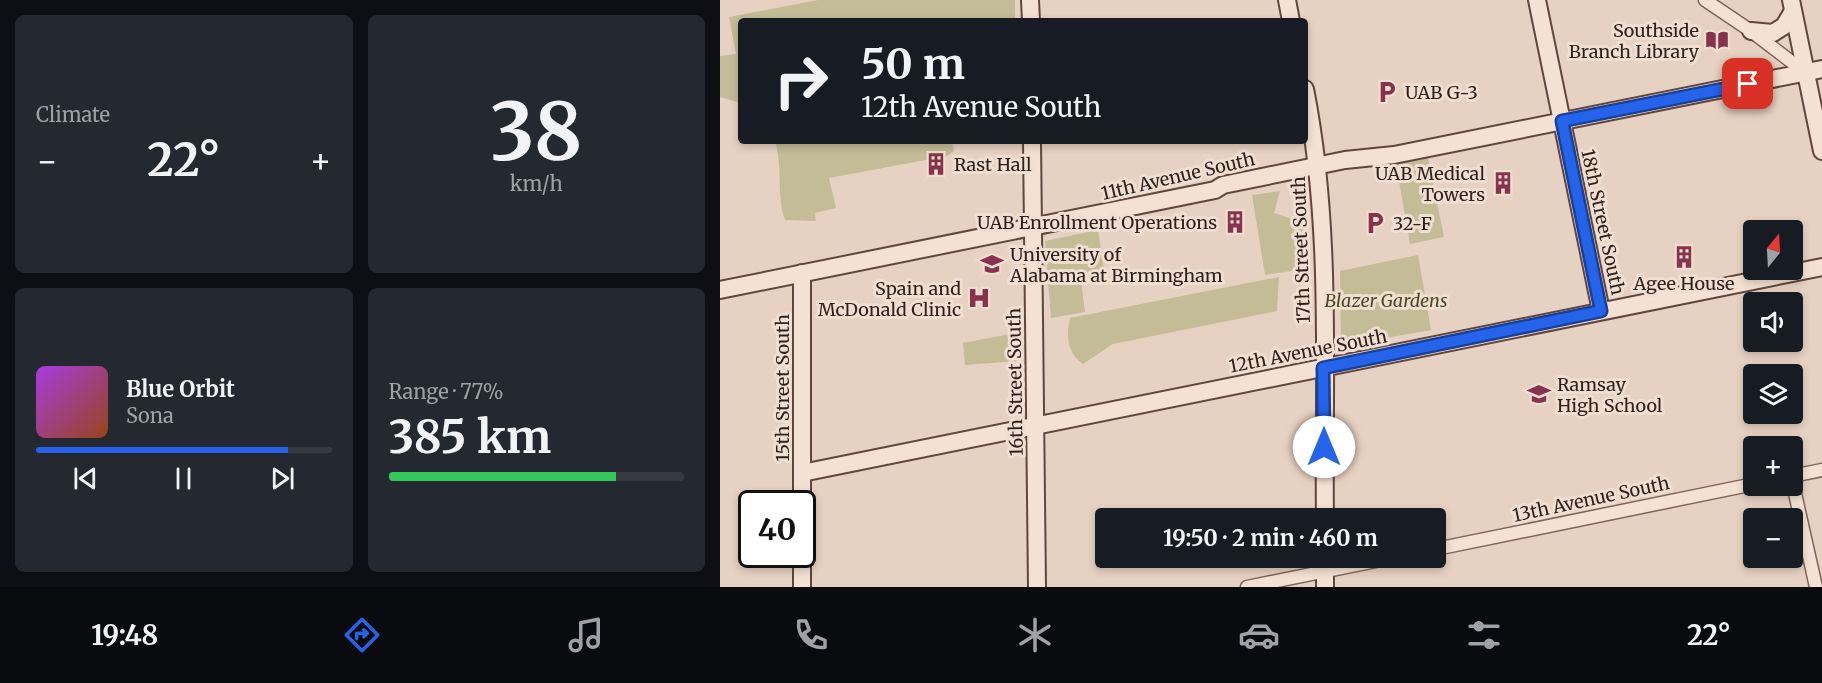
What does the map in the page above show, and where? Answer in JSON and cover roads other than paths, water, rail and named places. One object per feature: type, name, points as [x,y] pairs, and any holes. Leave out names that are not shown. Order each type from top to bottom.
[{"type":"street","points":[[1030,0],[1031,18]]},
{"type":"street","points":[[1287,0],[1290,18]]},
{"type":"street","name":"18th Street South","points":[[1538,0],[1601,311]]},
{"type":"street","points":[[1705,0],[1814,71]]},
{"type":"street","points":[[1751,31],[1773,33],[1784,26],[1792,6]]},
{"type":"street","points":[[1792,6],[1814,71],[1822,152]]},
{"type":"street","name":"11th Avenue South","points":[[720,290],[1215,190],[1223,185],[1345,160],[1394,155],[1814,71]]},
{"type":"street","name":"17th Street South","points":[[1308,108],[1318,166],[1323,268],[1324,508]]},
{"type":"street","name":"16th Street South","points":[[1032,144],[1035,226],[1037,587]]},
{"type":"street","name":"12th Avenue South","points":[[802,473],[1822,267]]},
{"type":"street","name":"15th Street South","points":[[802,273],[802,490]]},
{"type":"street","points":[[1803,475],[1822,470]]},
{"type":"street","name":"13th Avenue South","points":[[1446,547],[1743,486]]},
{"type":"street","points":[[1796,496],[1816,587]]},
{"type":"street","points":[[802,568],[802,587]]},
{"type":"street","points":[[1247,587],[1344,568]]},
{"type":"place","name":"Southside Branch Library","points":[[1717,40]]},
{"type":"place","name":"UAB G-3","points":[[1387,92]]},
{"type":"place","name":"Rast Hall","points":[[936,164]]},
{"type":"place","name":"UAB Medical Towers","points":[[1503,183]]},
{"type":"place","name":"UAB Enrollment Operations","points":[[1235,222]]},
{"type":"place","name":"32-F","points":[[1375,223]]},
{"type":"place","name":"Agee House","points":[[1684,257]]},
{"type":"place","name":"University of Alabama at Birmingham","points":[[992,264]]},
{"type":"place","name":"Spain and McDonald Clinic","points":[[979,298]]},
{"type":"place","name":"Ramsay High School","points":[[1539,394]]},
{"type":"park label","name":"Blazer Gardens","points":[[1386,300]]}]
